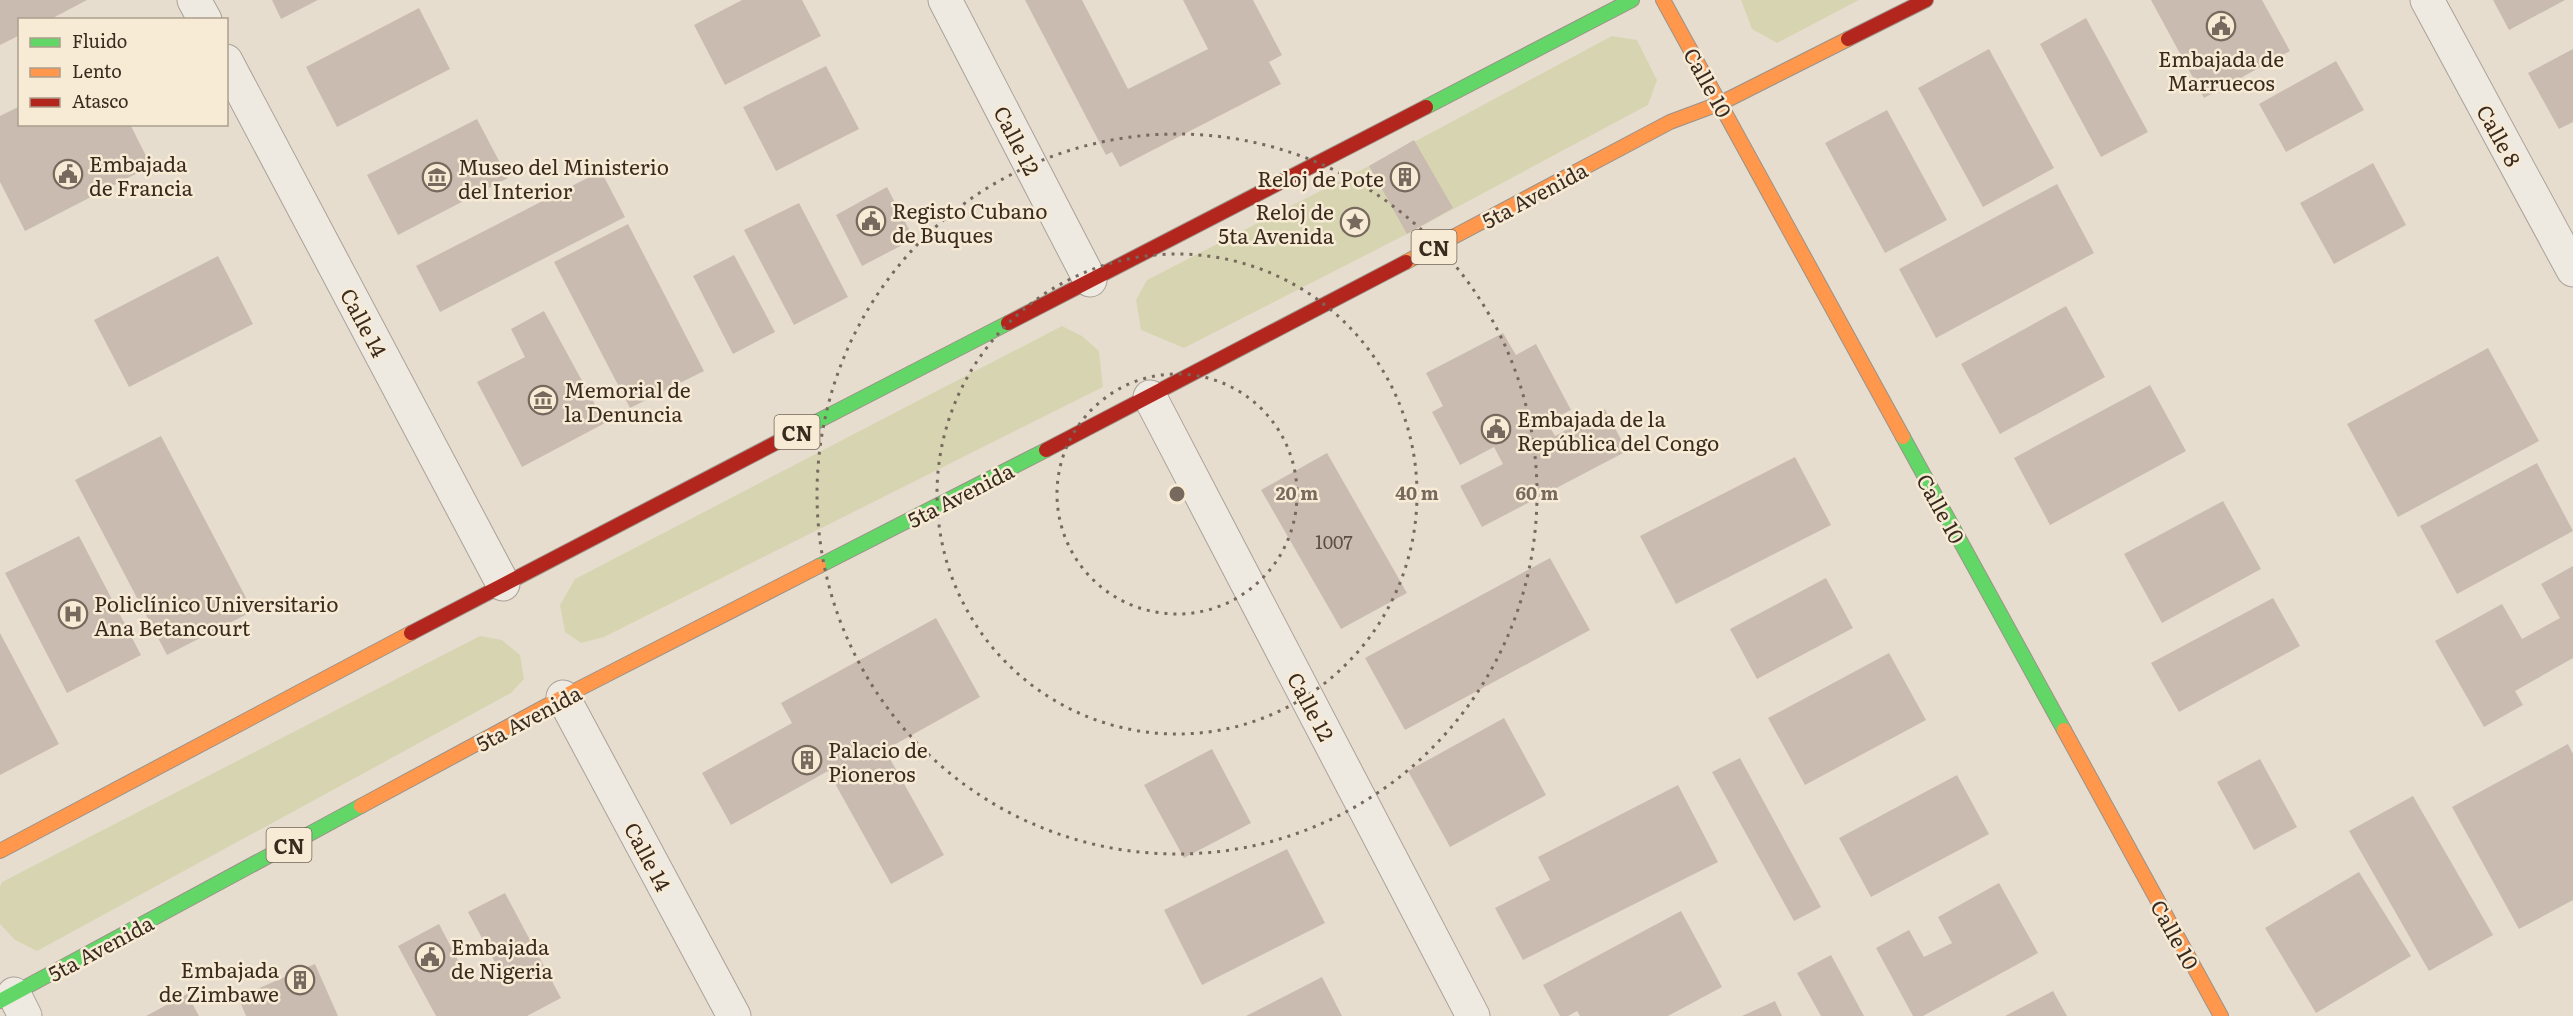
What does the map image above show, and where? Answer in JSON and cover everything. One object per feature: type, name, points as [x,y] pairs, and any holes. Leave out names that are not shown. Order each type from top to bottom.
[{"type":"main road","name":"CN","points":[[0,851],[503,584],[1632,0]]},
{"type":"main road","name":"Calle 10","points":[[1663,0],[2221,1016]]},
{"type":"main road","name":"5ta Avenida","points":[[13,1003],[563,697],[1150,397],[1670,122],[1721,103],[1926,0]]},
{"type":"street","points":[[195,0],[204,18]]},
{"type":"street","name":"Calle 12","points":[[945,0],[1090,280]]},
{"type":"street","name":"Calle 8","points":[[2427,0],[2573,270]]},
{"type":"street","name":"Calle 14","points":[[228,65],[503,584]]},
{"type":"street","name":"Calle 12","points":[[1150,397],[1473,1016]]},
{"type":"street","name":"Calle 14","points":[[563,697],[734,1016]]},
{"type":"shaded area","points":[[1741,0],[1859,0],[1777,43],[1752,29]]},
{"type":"shaded area","points":[[1612,36],[1637,40],[1657,80],[1648,105],[1407,234],[1184,348],[1141,330],[1136,300],[1147,280],[1369,166]]},
{"type":"shaded area","points":[[1062,326],[1082,336],[1099,351],[1103,387],[604,637],[581,643],[565,632],[560,605],[575,579]]},
{"type":"shaded area","points":[[480,636],[502,640],[520,655],[524,679],[511,693],[37,951],[15,940],[0,924],[2,882]]},
{"type":"building","points":[[0,0],[87,0],[53,18],[18,18],[18,36],[0,45]]},
{"type":"building","points":[[272,0],[318,0],[281,19]]},
{"type":"building","points":[[742,0],[802,0],[821,36],[725,85],[694,25]]},
{"type":"building","points":[[1025,0],[1082,0],[1128,89],[1208,49],[1183,0],[1253,0],[1282,55],[1269,62],[1281,84],[1120,167],[1112,152],[1106,155]]},
{"type":"building","name":"Embajada de Marruecos","points":[[2151,0],[2262,0],[2290,51],[2204,98]]},
{"type":"building","points":[[2493,0],[2565,0],[2509,30]]},
{"type":"building","points":[[419,8],[450,69],[337,127],[306,67]]},
{"type":"building","points":[[2086,18],[2148,132],[2101,157],[2040,44]]},
{"type":"building","points":[[1989,49],[2054,168],[1983,207],[1918,88]]},
{"type":"building","points":[[2573,49],[2573,122],[2559,129],[2528,73]]},
{"type":"building","points":[[2336,61],[2364,110],[2286,152],[2259,104]]},
{"type":"building","points":[[826,66],[859,129],[776,171],[743,107]]},
{"type":"building","name":"Embajada de Francia","points":[[18,107],[18,126],[131,126],[151,166],[25,231],[0,182],[0,116]]},
{"type":"building","points":[[1887,110],[1947,220],[1885,253],[1825,143]]},
{"type":"building","name":"Museo del Ministerio del Interior","points":[[477,119],[508,178],[398,235],[367,175]]},
{"type":"building","name":"Reloj de Pote","points":[[1414,140],[1453,208],[1407,234],[1369,166]]},
{"type":"building","points":[[2373,163],[2406,225],[2334,264],[2300,203]]},
{"type":"building","points":[[601,171],[625,217],[440,312],[416,266]]},
{"type":"building","points":[[2057,184],[2094,253],[1936,338],[1899,269]]},
{"type":"building","points":[[887,187],[914,239],[862,266],[836,215]]},
{"type":"building","points":[[799,203],[848,297],[794,325],[744,230]]},
{"type":"building","points":[[628,224],[704,371],[630,408],[554,262]]},
{"type":"building","points":[[734,255],[775,332],[733,354],[693,276]]},
{"type":"building","points":[[218,256],[253,324],[129,387],[94,320]]},
{"type":"building","points":[[2066,306],[2105,377],[2000,434],[1961,364]]},
{"type":"building","points":[[544,311],[605,423],[522,467],[477,382],[525,357],[511,329]]},
{"type":"building","name":"Embajada de la República del Congo","points":[[1503,333],[1516,355],[1536,344],[1571,410],[1547,422],[1555,436],[1605,409],[1627,451],[1482,527],[1460,486],[1503,464],[1494,447],[1460,465],[1432,412],[1443,406],[1426,373]]},
{"type":"building","points":[[2488,348],[2539,441],[2398,517],[2347,424]]},
{"type":"building","points":[[2150,385],[2186,451],[2050,525],[2014,458]]},
{"type":"building","points":[[161,436],[253,611],[167,655],[75,480]]},
{"type":"building","points":[[1327,453],[1407,593],[1341,629],[1261,490]]},
{"type":"building","points":[[1795,457],[1831,525],[1676,604],[1640,536]]},
{"type":"building","points":[[2537,463],[2573,531],[2457,594],[2420,526]]},
{"type":"building","points":[[2223,501],[2261,569],[2162,623],[2124,554]]},
{"type":"building","name":"Policlínico Universitario Ana Betancourt","points":[[79,536],[141,655],[67,693],[5,573]]},
{"type":"building","points":[[1550,558],[1590,630],[1405,730],[1365,658]]},
{"type":"building","points":[[2573,566],[2573,658],[2515,691],[2523,705],[2484,727],[2435,641],[2502,604],[2522,639],[2560,618],[2541,584]]},
{"type":"building","points":[[1826,578],[1853,628],[1757,679],[1730,629]]},
{"type":"building","points":[[2273,598],[2300,646],[2179,712],[2151,663]]},
{"type":"building","name":"Palacio de Pioneros","points":[[936,618],[980,697],[885,750],[944,855],[891,884],[828,771],[731,825],[702,773],[792,723],[781,703]]},
{"type":"building","points":[[0,633],[59,744],[0,775]]},
{"type":"building","points":[[1889,653],[1926,720],[1805,785],[1768,718]]},
{"type":"building","points":[[1504,718],[1546,795],[1450,847],[1408,771]]},
{"type":"building","points":[[2568,744],[2573,754],[2573,900],[2519,929],[2452,807]]},
{"type":"building","points":[[1212,749],[1251,823],[1184,858],[1144,785]]},
{"type":"building","points":[[1740,758],[1821,907],[1794,921],[1712,772]]},
{"type":"building","points":[[2260,759],[2297,827],[2254,850],[2217,782]]},
{"type":"building","points":[[1957,775],[1989,834],[1871,897],[1839,838]]},
{"type":"building","points":[[1678,785],[1718,862],[1523,960],[1495,908],[1550,880],[1538,857]]},
{"type":"building","points":[[2413,796],[2493,935],[2429,971],[2349,831]]},
{"type":"building","points":[[1287,849],[1325,923],[1202,985],[1164,910]]},
{"type":"building","points":[[2359,872],[2411,956],[2316,1013],[2265,928]]},
{"type":"building","points":[[1999,883],[2038,953],[1923,1016],[1913,1016],[1876,948],[1909,930],[1924,957],[1952,943],[1938,917]]},
{"type":"building","name":"Embajada de Nigeria","points":[[505,893],[561,998],[527,1016],[436,1016],[398,946],[439,924],[470,983],[498,968],[468,912]]},
{"type":"building","points":[[1681,911],[1722,987],[1668,1016],[1580,1016],[1577,1011],[1568,1016],[1560,1016],[1543,985]]},
{"type":"building","points":[[1831,955],[1864,1016],[1821,1016],[1797,973]]},
{"type":"building","name":"Embajada de Zimbawe","points":[[315,964],[338,1016],[246,1016],[238,997]]},
{"type":"building","points":[[1322,977],[1342,1016],[1246,1016]]},
{"type":"building","points":[[2053,991],[2067,1016],[2005,1016]]},
{"type":"building","points":[[187,994],[199,1016],[146,1016]]},
{"type":"building","points":[[1775,1001],[1782,1016],[1742,1016]]},
{"type":"traffic: fast","points":[[1426,107],[1632,0]]},
{"type":"traffic: fast","points":[[789,436],[1008,323]]},
{"type":"traffic: fast","points":[[1903,437],[2064,730]]},
{"type":"traffic: fast","points":[[819,566],[1046,450]]},
{"type":"traffic: fast","points":[[0,1001],[361,806]]},
{"type":"traffic: slow","points":[[1663,0],[1903,437]]},
{"type":"traffic: slow","points":[[1406,262],[1670,122],[1721,103],[1848,39]]},
{"type":"traffic: slow","points":[[361,806],[563,697],[819,566]]},
{"type":"traffic: slow","points":[[0,851],[411,633]]},
{"type":"traffic: slow","points":[[2064,730],[2221,1016]]},
{"type":"traffic: jam","points":[[1848,39],[1926,0]]},
{"type":"traffic: jam","points":[[1008,323],[1426,107]]},
{"type":"traffic: jam","points":[[1046,450],[1406,262]]},
{"type":"traffic: jam","points":[[411,633],[789,436]]},
{"type":"place","name":"Embajada de Marruecos","points":[[2221,26]]},
{"type":"place","name":"Embajada de Francia","points":[[68,174]]},
{"type":"place","name":"Museo del Ministerio del Interior","points":[[437,177]]},
{"type":"place","name":"Reloj de Pote","points":[[1405,177]]},
{"type":"place","name":"Registo Cubano de Buques","points":[[871,221]]},
{"type":"place","name":"Reloj de 5ta Avenida","points":[[1355,222]]},
{"type":"place","name":"Memorial de la Denuncia","points":[[543,400]]},
{"type":"place","name":"Embajada de la República del Congo","points":[[1496,429]]},
{"type":"place","name":"Policlínico Universitario Ana Betancourt","points":[[73,614]]},
{"type":"place","name":"Palacio de Pioneros","points":[[807,760]]},
{"type":"place","name":"Embajada de Nigeria","points":[[430,957]]},
{"type":"place","name":"Embajada de Zimbawe","points":[[300,980]]}]
